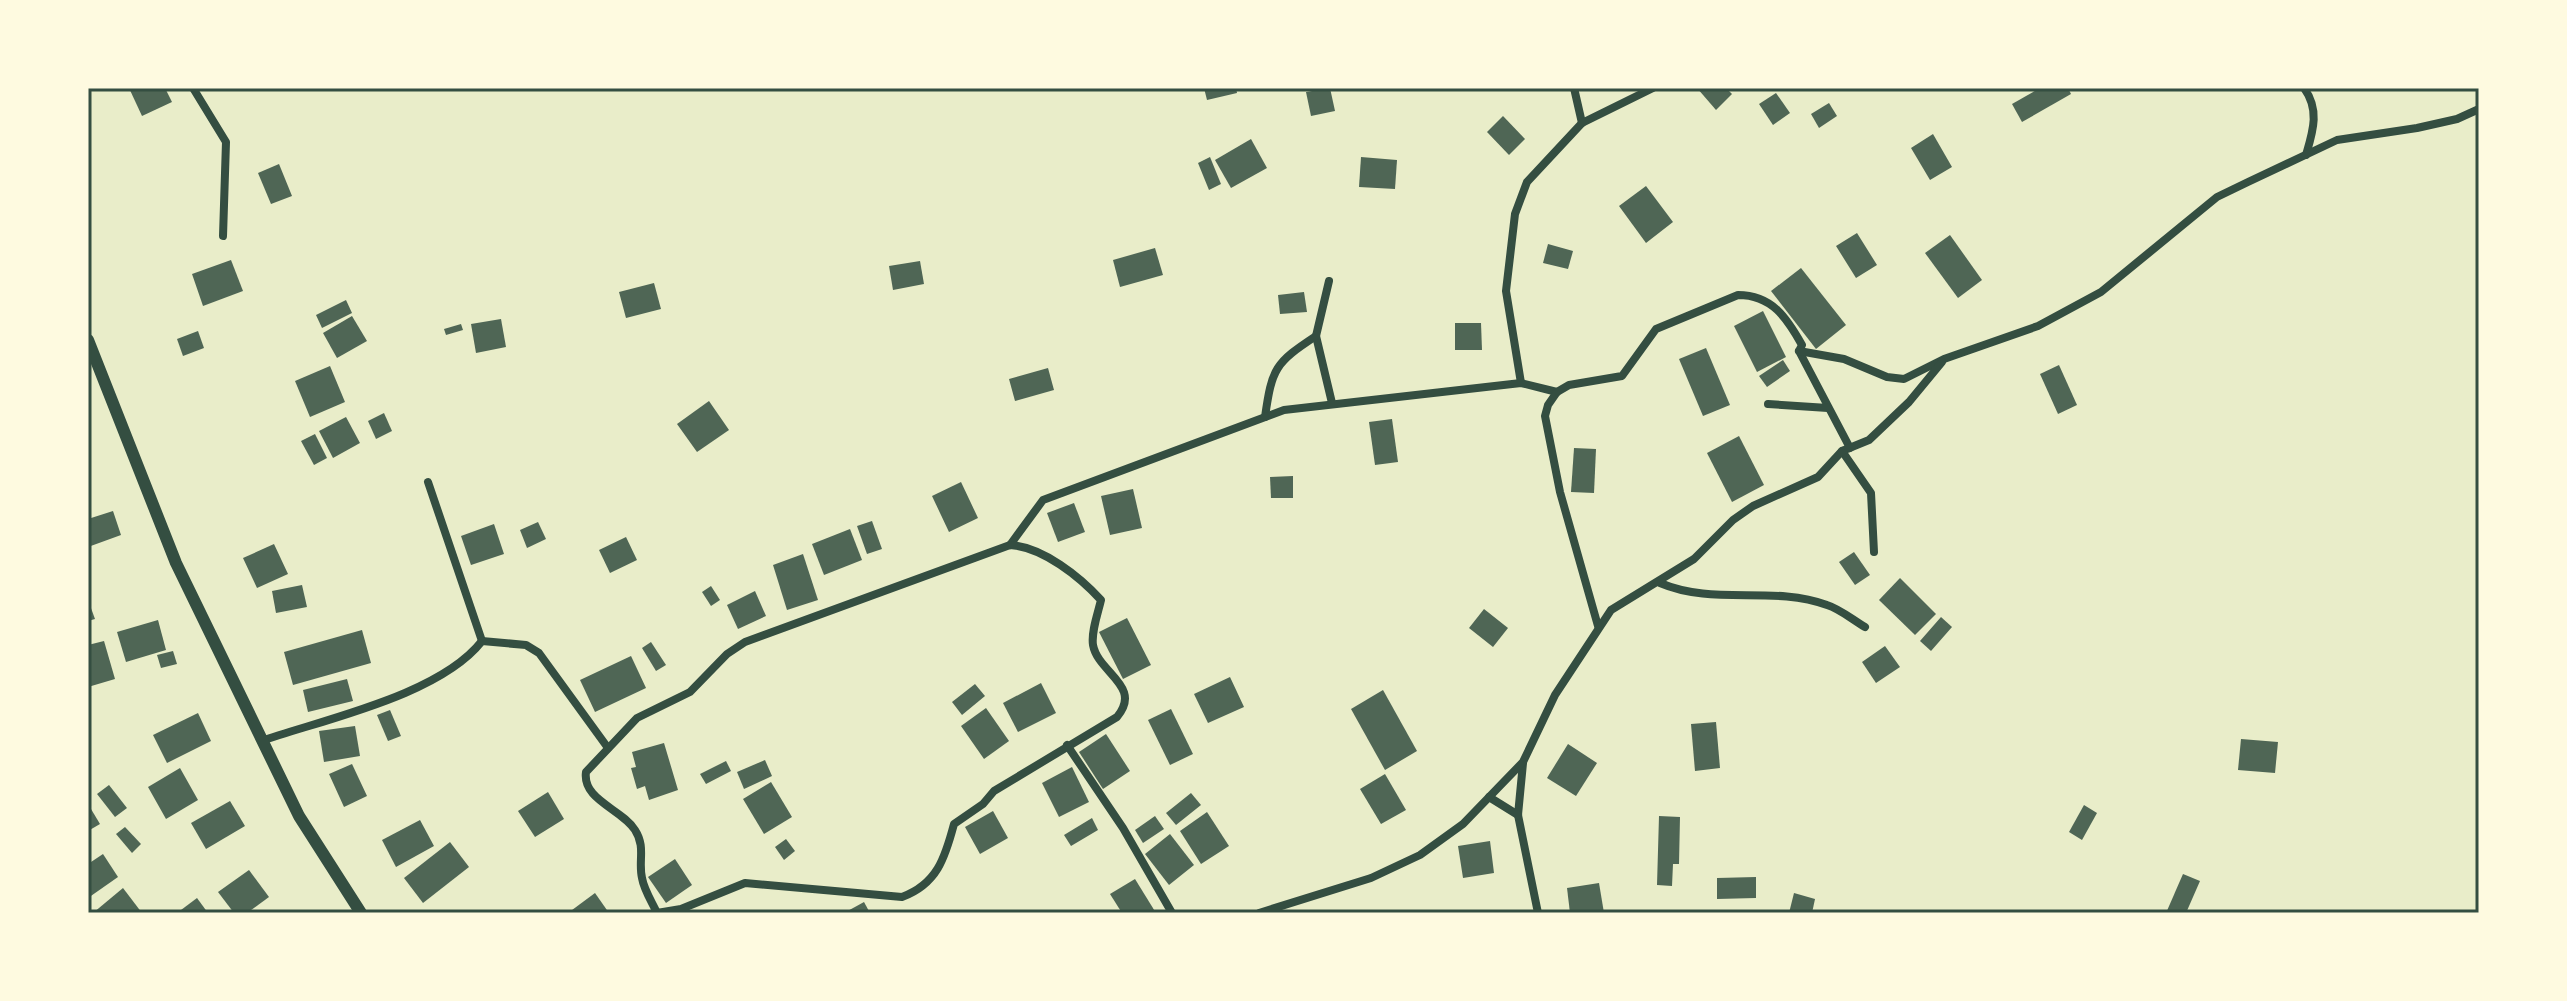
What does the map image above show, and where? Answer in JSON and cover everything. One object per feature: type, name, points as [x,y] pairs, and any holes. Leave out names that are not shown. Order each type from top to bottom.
[{"type":"street","points":[[193,88],[226,142],[223,236]]},
{"type":"street","points":[[1574,88],[1582,123]]},
{"type":"street","points":[[1521,383],[1506,291],[1515,214],[1527,182],[1582,123],[1653,88]]},
{"type":"street","points":[[2304,88],[2312,100],[2315,126],[2306,155]]},
{"type":"street","points":[[1799,351],[1844,359],[1887,377],[1904,379],[1944,359],[2038,326],[2101,292],[2217,197],[2337,140],[2417,128],[2479,109]]},
{"type":"street","points":[[1329,281],[1316,336],[1332,403]]},
{"type":"street","points":[[1598,626],[1564,506],[1545,416],[1557,392],[1569,385],[1622,376],[1656,329],[1738,295],[1750,295],[1781,311],[1802,345],[1799,351]]},
{"type":"street","points":[[1265,417],[1270,383],[1281,359],[1316,336]]},
{"type":"street","points":[[88,340],[176,563],[299,816],[361,913]]},
{"type":"street","points":[[1799,351],[1846,450],[1871,493],[1874,552]]},
{"type":"street","points":[[1259,913],[1371,878],[1420,855],[1463,824],[1523,762],[1555,695],[1611,610],[1660,583],[1694,559],[1733,520],[1753,506],[1818,477],[1846,450],[1869,440],[1909,402],[1944,359]]},
{"type":"street","points":[[1010,545],[1043,500],[1284,410],[1521,383],[1557,392]]},
{"type":"street","points":[[1768,404],[1828,408]]},
{"type":"street","points":[[428,482],[482,641]]},
{"type":"street","points":[[1010,545],[1021,545],[1070,570],[1101,600],[1092,644],[1101,664],[1116,675],[1127,698],[1117,717],[1067,745],[994,791],[983,804],[954,824],[944,860],[919,891],[902,897],[745,883],[681,909],[657,913],[642,878],[643,846],[635,829],[591,793],[585,780],[586,772],[637,718],[690,692],[727,654],[745,642],[1010,545]]},
{"type":"street","points":[[1660,583],[1683,593],[1727,597],[1782,595],[1828,605],[1865,627]]},
{"type":"street","points":[[261,741],[426,682],[472,653],[482,641]]},
{"type":"street","points":[[482,641],[526,645],[539,653],[608,748]]},
{"type":"street","points":[[1067,745],[1123,828],[1172,913]]},
{"type":"street","points":[[1523,762],[1518,815],[1538,913]]},
{"type":"street","points":[[1489,797],[1518,815]]},
{"type":"building","points":[[129,88],[165,88],[172,102],[142,116]]},
{"type":"building","points":[[1204,88],[1236,88],[1237,93],[1207,100]]},
{"type":"building","points":[[1330,88],[1335,111],[1311,116],[1306,92]]},
{"type":"building","points":[[1697,88],[1726,88],[1732,94],[1716,110]]},
{"type":"building","points":[[2040,88],[2068,88],[2071,94],[2022,122],[2012,104]]},
{"type":"building","points":[[1776,93],[1790,113],[1773,125],[1759,104]]},
{"type":"building","points":[[1829,103],[1837,116],[1819,128],[1811,114]]},
{"type":"building","points":[[1503,116],[1525,139],[1509,155],[1487,132]]},
{"type":"building","points":[[1933,134],[1952,167],[1930,180],[1911,148]]},
{"type":"building","points":[[1251,139],[1267,168],[1231,188],[1215,160]]},
{"type":"building","points":[[1210,157],[1221,184],[1209,190],[1198,163]]},
{"type":"building","points":[[1361,157],[1397,160],[1395,189],[1359,187]]},
{"type":"building","points":[[279,164],[292,196],[271,204],[258,173]]},
{"type":"building","points":[[1646,186],[1673,222],[1646,243],[1619,206]]},
{"type":"building","points":[[1857,233],[1877,265],[1856,278],[1836,246]]},
{"type":"building","points":[[1950,235],[1982,280],[1958,298],[1925,253]]},
{"type":"building","points":[[1548,244],[1573,251],[1568,269],[1543,263]]},
{"type":"building","points":[[1155,248],[1163,275],[1120,287],[1113,260]]},
{"type":"building","points":[[231,260],[243,291],[203,306],[192,274]]},
{"type":"building","points":[[920,261],[924,284],[893,290],[889,266]]},
{"type":"building","points":[[1801,268],[1846,325],[1816,349],[1771,291]]},
{"type":"building","points":[[654,283],[661,309],[626,318],[619,292]]},
{"type":"building","points":[[1304,292],[1307,312],[1280,314],[1278,295]]},
{"type":"building","points":[[346,300],[352,313],[322,328],[316,315]]},
{"type":"building","points":[[1763,311],[1786,357],[1757,372],[1734,326]]},
{"type":"building","points":[[352,316],[367,341],[337,358],[323,333]]},
{"type":"building","points":[[501,319],[506,347],[476,353],[471,324]]},
{"type":"building","points":[[1455,323],[1481,323],[1482,350],[1455,350]]},
{"type":"building","points":[[461,324],[463,330],[446,335],[444,329]]},
{"type":"building","points":[[198,331],[204,348],[183,356],[177,339]]},
{"type":"building","points":[[1706,348],[1730,405],[1703,416],[1679,359]]},
{"type":"building","points":[[1783,360],[1790,371],[1767,387],[1759,376]]},
{"type":"building","points":[[2059,365],[2077,405],[2058,414],[2040,374]]},
{"type":"building","points":[[330,366],[345,402],[310,417],[295,381]]},
{"type":"building","points":[[1048,368],[1054,390],[1015,401],[1009,379]]},
{"type":"building","points":[[709,401],[729,430],[697,452],[677,424]]},
{"type":"building","points":[[384,413],[392,431],[376,439],[368,421]]},
{"type":"building","points":[[346,417],[360,443],[333,458],[319,431]]},
{"type":"building","points":[[1392,419],[1398,462],[1375,465],[1369,422]]},
{"type":"building","points":[[315,434],[327,458],[314,465],[301,441]]},
{"type":"building","points":[[1739,436],[1764,485],[1732,502],[1707,453]]},
{"type":"building","points":[[1574,448],[1596,449],[1594,493],[1571,492]]},
{"type":"building","points":[[1293,476],[1293,498],[1271,498],[1270,477]]},
{"type":"building","points":[[961,482],[978,518],[949,532],[932,496]]},
{"type":"building","points":[[1133,489],[1142,528],[1110,535],[1101,496]]},
{"type":"building","points":[[1074,503],[1085,532],[1058,542],[1047,513]]},
{"type":"building","points":[[113,511],[121,535],[88,547],[88,519]]},
{"type":"building","points":[[872,521],[882,549],[867,554],[857,526]]},
{"type":"building","points":[[538,522],[546,539],[527,548],[520,530]]},
{"type":"building","points":[[494,524],[504,554],[471,565],[461,536]]},
{"type":"building","points":[[850,529],[862,560],[824,575],[812,544]]},
{"type":"building","points":[[626,537],[637,560],[610,573],[599,550]]},
{"type":"building","points":[[274,544],[288,574],[257,588],[243,558]]},
{"type":"building","points":[[1854,552],[1870,575],[1855,585],[1839,562]]},
{"type":"building","points":[[803,554],[818,600],[787,610],[773,565]]},
{"type":"building","points":[[1900,578],[1936,614],[1915,635],[1879,600]]},
{"type":"building","points":[[302,585],[307,607],[276,613],[272,591]]},
{"type":"building","points":[[711,586],[720,600],[711,606],[702,592]]},
{"type":"building","points":[[755,591],[766,616],[738,629],[727,605]]},
{"type":"building","points":[[88,600],[95,619],[88,621]]},
{"type":"building","points":[[1484,609],[1508,628],[1493,647],[1469,628]]},
{"type":"building","points":[[1941,617],[1952,627],[1931,651],[1920,641]]},
{"type":"building","points":[[1127,618],[1151,665],[1123,679],[1099,632]]},
{"type":"building","points":[[158,620],[166,650],[126,662],[117,632]]},
{"type":"building","points":[[362,630],[371,663],[293,685],[284,652]]},
{"type":"building","points":[[104,641],[115,679],[88,687],[88,645]]},
{"type":"building","points":[[651,642],[666,665],[656,671],[642,648]]},
{"type":"building","points":[[1885,646],[1900,667],[1876,683],[1862,662]]},
{"type":"building","points":[[173,651],[177,664],[161,668],[157,655]]},
{"type":"building","points":[[631,656],[646,688],[595,712],[580,680]]},
{"type":"building","points":[[1230,677],[1244,707],[1208,723],[1194,694]]},
{"type":"building","points":[[347,679],[353,701],[308,712],[303,690]]},
{"type":"building","points":[[1041,683],[1056,713],[1018,732],[1003,703]]},
{"type":"building","points":[[975,684],[985,696],[962,715],[952,702]]},
{"type":"building","points":[[1383,690],[1417,751],[1385,770],[1351,709]]},
{"type":"building","points":[[986,708],[1009,741],[984,759],[961,726]]},
{"type":"building","points":[[1171,709],[1193,754],[1170,765],[1148,720]]},
{"type":"building","points":[[390,710],[401,736],[388,741],[377,715]]},
{"type":"building","points":[[198,713],[211,741],[167,763],[153,735]]},
{"type":"building","points":[[1716,722],[1720,768],[1695,771],[1691,724]]},
{"type":"building","points":[[355,726],[360,756],[324,762],[319,731]]},
{"type":"building","points":[[1106,734],[1130,771],[1103,789],[1079,752]]},
{"type":"building","points":[[2241,739],[2278,742],[2275,773],[2238,770]]},
{"type":"building","points":[[664,743],[678,790],[649,800],[645,786],[637,789],[631,768],[636,767],[632,752]]},
{"type":"building","points":[[1568,744],[1597,763],[1576,796],[1547,778]]},
{"type":"building","points":[[765,760],[772,776],[744,789],[737,772]]},
{"type":"building","points":[[726,761],[731,771],[706,784],[700,774]]},
{"type":"building","points":[[352,764],[367,796],[344,807],[329,774]]},
{"type":"building","points":[[1072,767],[1089,802],[1059,817],[1042,783]]},
{"type":"building","points":[[180,768],[198,800],[166,819],[148,787]]},
{"type":"building","points":[[1385,774],[1406,810],[1381,824],[1360,789]]},
{"type":"building","points":[[771,782],[792,817],[764,834],[743,799]]},
{"type":"building","points":[[109,785],[127,808],[115,817],[97,794]]},
{"type":"building","points":[[548,792],[564,819],[535,837],[518,811]]},
{"type":"building","points":[[1191,793],[1201,805],[1176,825],[1166,813]]},
{"type":"building","points":[[230,801],[245,826],[206,849],[191,823]]},
{"type":"building","points":[[88,804],[100,824],[88,831]]},
{"type":"building","points":[[2084,805],[2097,813],[2082,840],[2069,832]]},
{"type":"building","points":[[993,811],[1008,838],[980,854],[965,827]]},
{"type":"building","points":[[1207,812],[1229,846],[1201,864],[1180,831]]},
{"type":"building","points":[[1155,816],[1164,829],[1143,843],[1135,830]]},
{"type":"building","points":[[1659,816],[1680,817],[1679,864],[1673,864],[1672,886],[1657,885]]},
{"type":"building","points":[[1092,818],[1098,830],[1071,846],[1064,835]]},
{"type":"building","points":[[420,820],[434,846],[396,867],[382,840]]},
{"type":"building","points":[[125,827],[141,844],[132,853],[116,834]]},
{"type":"building","points":[[1170,834],[1194,865],[1169,885],[1145,854]]},
{"type":"building","points":[[786,839],[795,851],[784,860],[775,847]]},
{"type":"building","points":[[1490,841],[1494,873],[1463,878],[1458,846]]},
{"type":"building","points":[[450,842],[469,867],[423,903],[404,878]]},
{"type":"building","points":[[103,854],[118,877],[88,898],[88,864]]},
{"type":"building","points":[[675,859],[692,885],[666,903],[648,877]]},
{"type":"building","points":[[249,870],[269,897],[247,913],[234,913],[218,892]]},
{"type":"building","points":[[2183,874],[2200,881],[2186,913],[2166,913]]},
{"type":"building","points":[[1756,877],[1756,898],[1717,899],[1717,878]]},
{"type":"building","points":[[1135,879],[1156,913],[1122,913],[1110,894]]},
{"type":"building","points":[[1599,883],[1604,913],[1570,913],[1567,888]]},
{"type":"building","points":[[123,888],[142,913],[93,913]]},
{"type":"building","points":[[595,893],[609,913],[568,913]]},
{"type":"building","points":[[1794,893],[1815,899],[1812,913],[1789,913]]},
{"type":"building","points":[[197,898],[208,913],[177,913]]},
{"type":"building","points":[[864,902],[870,913],[844,913]]}]
